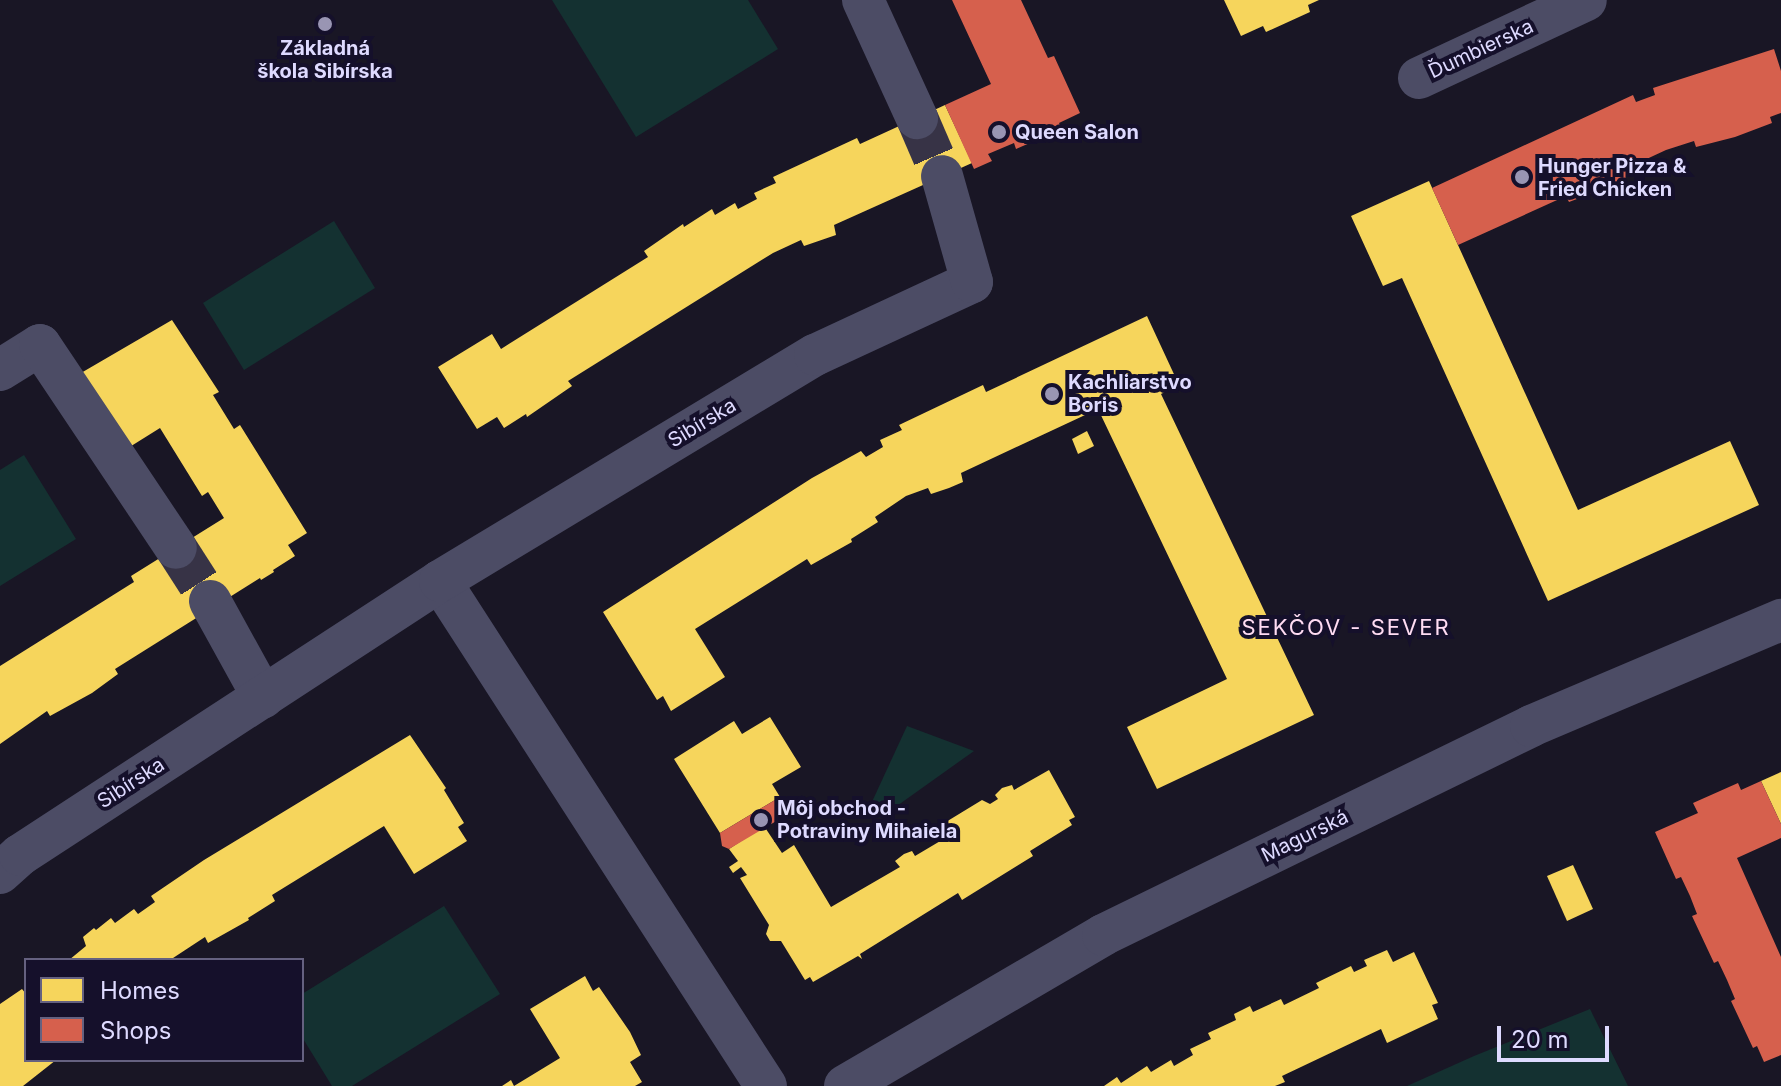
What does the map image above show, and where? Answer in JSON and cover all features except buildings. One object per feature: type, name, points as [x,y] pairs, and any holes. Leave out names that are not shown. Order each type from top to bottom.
[{"type":"street","points":[[863,0],[917,118]]},
{"type":"street","name":"Ďumbierska","points":[[1419,78],[1586,0]]},
{"type":"street","name":"Sibírska","points":[[0,873],[20,855],[440,581],[815,355],[972,282],[942,176]]},
{"type":"street","points":[[0,370],[40,345],[176,548]]},
{"type":"street","points":[[440,581],[766,1086]]},
{"type":"street","points":[[210,601],[263,697]]},
{"type":"street","name":"Magurská","points":[[845,1086],[1103,935],[1531,726],[1781,620]]},
{"type":"green space","points":[[552,0],[748,0],[778,49],[636,137]]},
{"type":"green space","points":[[334,221],[375,288],[244,370],[203,303]]},
{"type":"green space","points":[[24,455],[76,539],[0,586],[0,470]]},
{"type":"green space","points":[[907,726],[974,751],[880,818],[871,804]]},
{"type":"green space","points":[[444,906],[500,994],[352,1086],[332,1086],[304,1040],[304,993]]},
{"type":"green space","points":[[1590,1009],[1628,1086],[1407,1086],[1474,1056]]},
{"type":"tunnel","points":[[917,118],[942,176]]},
{"type":"tunnel","points":[[176,548],[210,601]]},
{"type":"place","name":"Základná škola Sibírska","points":[[325,24]]},
{"type":"place","name":"Queen Salon","points":[[999,132]]},
{"type":"place","name":"Hunger Pizza & Fried Chicken","points":[[1522,177]]},
{"type":"place","name":"Kachliarstvo Boris","points":[[1052,394]]},
{"type":"place","name":"Môj obchod - Potraviny Mihaiela","points":[[761,820]]},
{"type":"district","name":"SEKČOV - SEVER","points":[[1346,628]]}]
